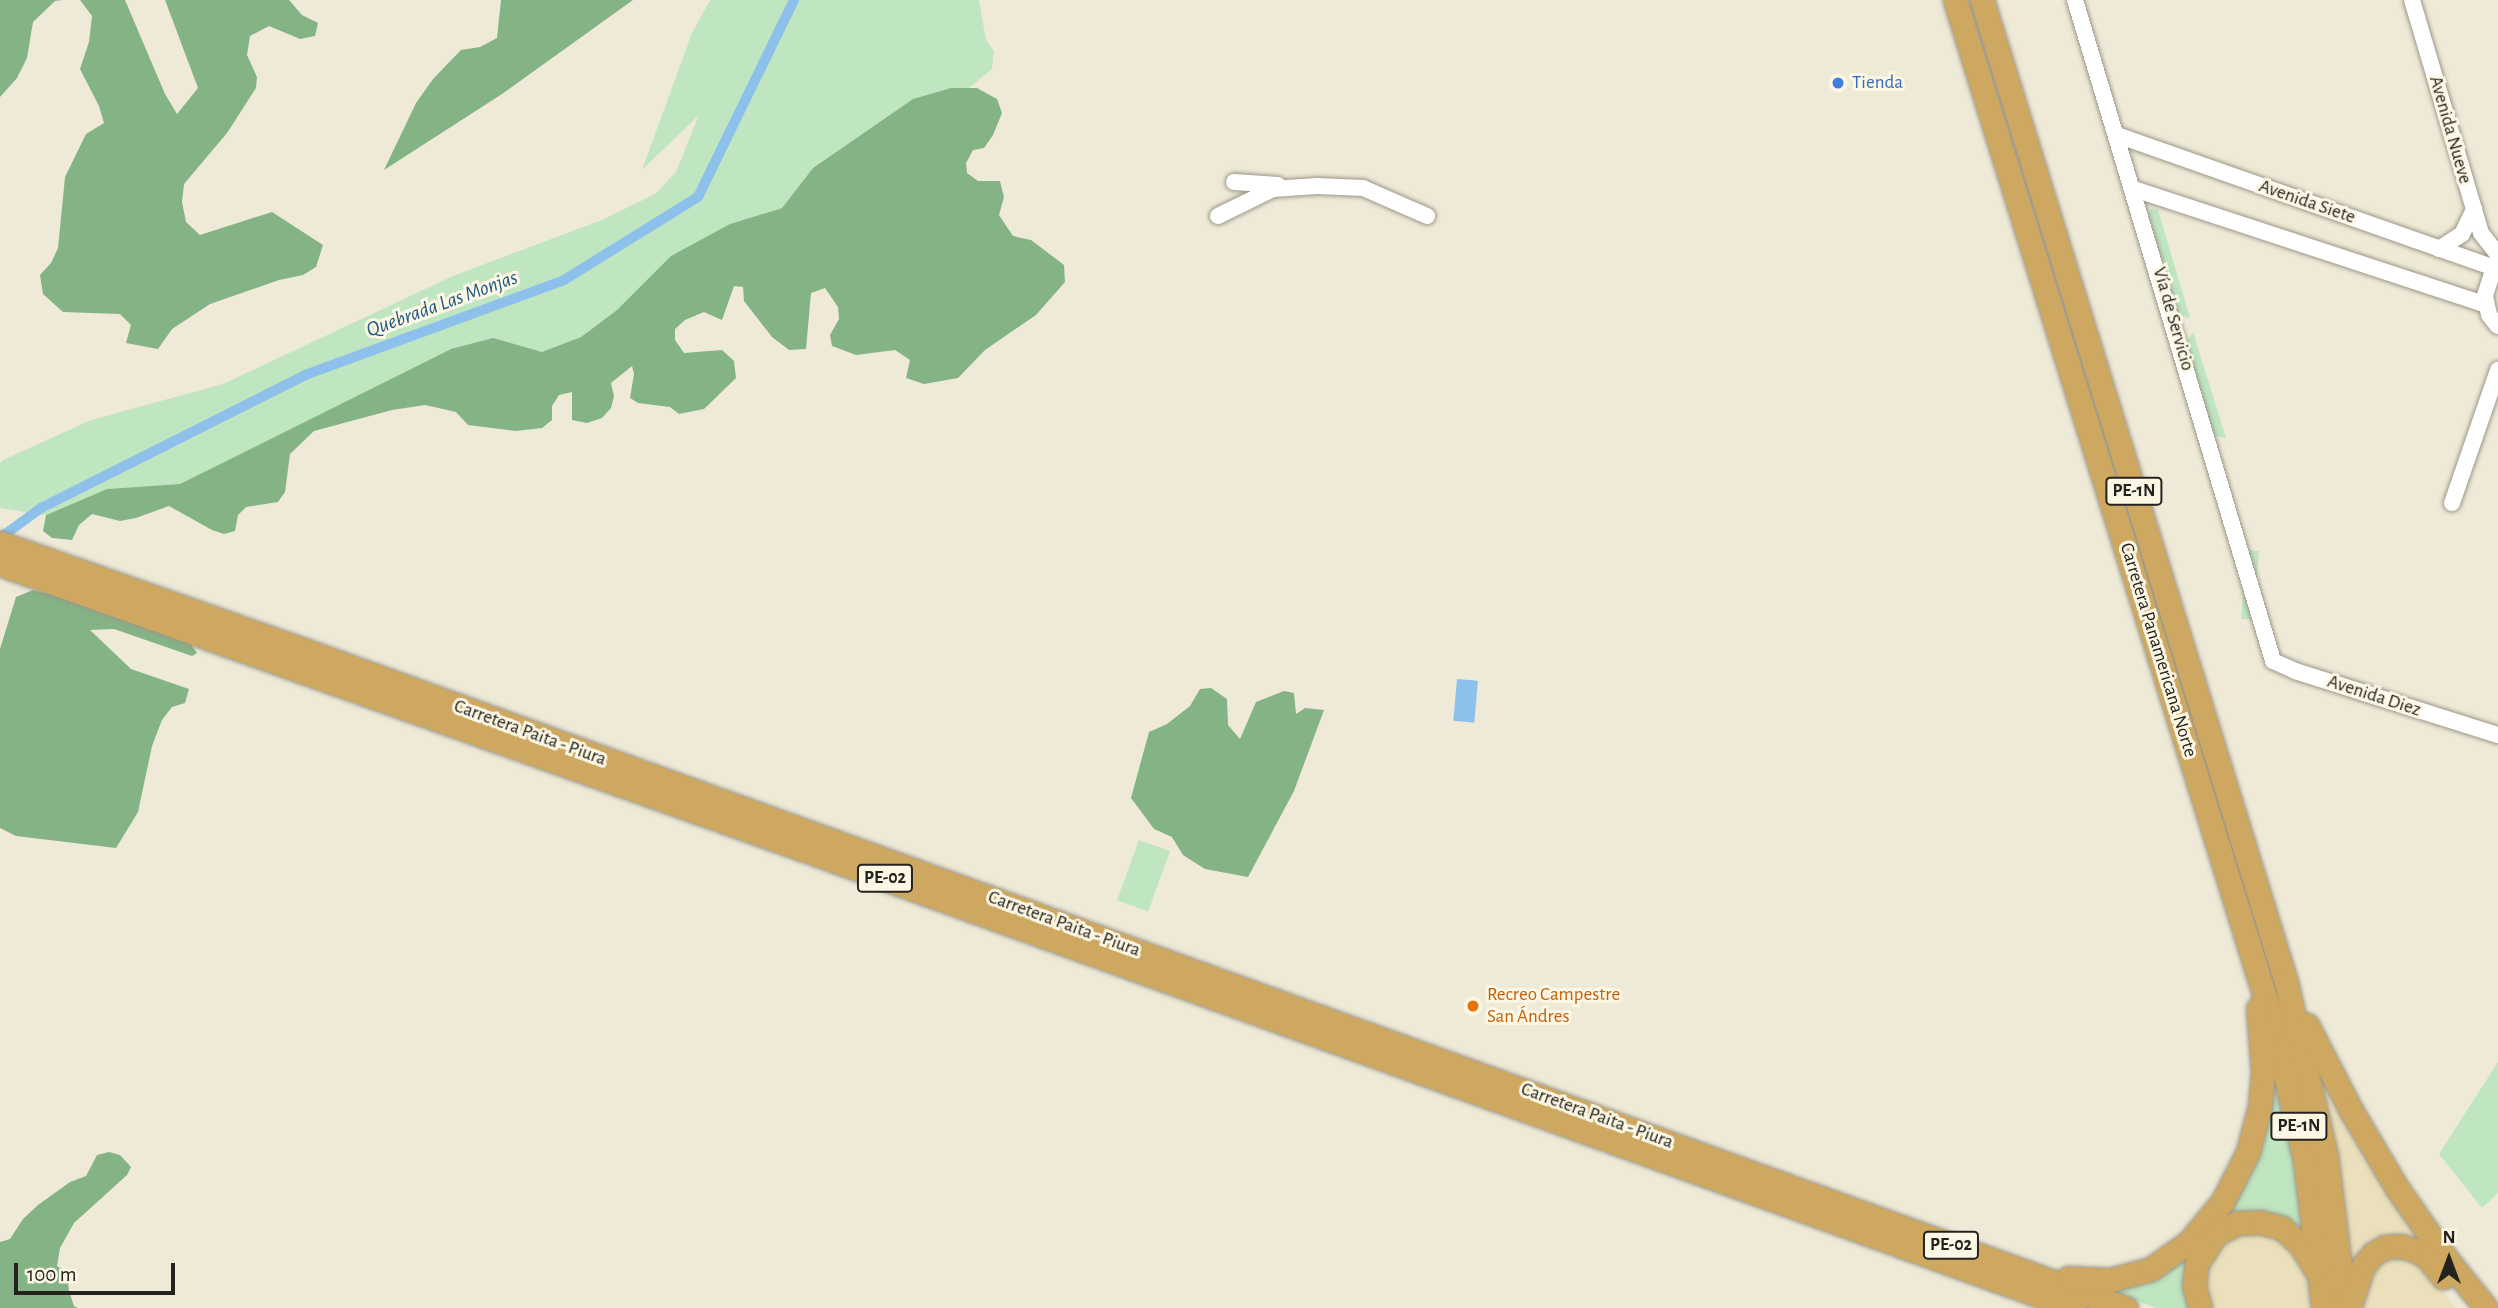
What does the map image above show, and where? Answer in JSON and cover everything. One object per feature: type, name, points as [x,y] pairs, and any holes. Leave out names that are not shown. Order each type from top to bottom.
[{"type":"highway","name":"Carretera Panamericana Norte","points":[[1955,0],[2251,950],[2293,1099],[2322,1281],[2323,1308]]},
{"type":"highway","name":"Carretera Panamericana Norte","points":[[1982,0],[2286,982],[2326,1156],[2347,1308]]},
{"type":"highway","points":[[2108,492],[2132,483]]},
{"type":"highway","name":"Carretera Paita - Piura","points":[[4,555],[290,645],[2010,1276],[2126,1308]]},
{"type":"highway","points":[[2010,1276],[2121,1279],[2162,1262],[2189,1242],[2210,1219],[2242,1168],[2260,1106],[2262,1046],[2251,950]]},
{"type":"highway","points":[[2286,982],[2372,1148],[2436,1245],[2486,1308]]},
{"type":"highway","points":[[2200,1308],[2194,1286],[2197,1263],[2216,1234],[2237,1223],[2260,1222],[2288,1232],[2305,1250],[2322,1281]]},
{"type":"highway","points":[[2347,1308],[2357,1279],[2368,1259],[2380,1249],[2400,1246],[2427,1257],[2467,1308]]},
{"type":"highway","points":[[2010,1276],[2038,1308]]},
{"type":"highway","name":"Carretera Paita - Piura","points":[[2010,1276],[2074,1308]]},
{"type":"street","name":"Vía de Servicio","points":[[2075,0],[2134,189],[2265,640]]},
{"type":"street","name":"Avenida Nueve","points":[[2412,0],[2481,233],[2498,255]]},
{"type":"street","name":"Avenida Siete","points":[[2117,135],[2498,269]]},
{"type":"street","points":[[1234,182],[1363,188],[1427,216]]},
{"type":"street","points":[[1218,216],[1256,195],[1291,186]]},
{"type":"street","points":[[2134,189],[2486,305]]},
{"type":"street","points":[[2439,248],[2462,234],[2474,209]]},
{"type":"street","points":[[2498,269],[2486,286],[2486,305],[2498,326]]},
{"type":"street","points":[[2452,503],[2498,370]]},
{"type":"street","name":"Avenida Diez","points":[[2265,640],[2273,661],[2281,666],[2498,735]]},
{"type":"green space","points":[[0,0],[62,0],[55,1],[33,22],[27,58],[17,78],[0,97]]},
{"type":"green space","points":[[80,0],[125,0],[165,94],[177,114],[198,88],[165,0],[289,0],[302,15],[318,23],[315,36],[300,39],[269,26],[250,36],[247,55],[257,77],[256,88],[227,133],[184,184],[182,202],[186,222],[200,235],[272,212],[323,245],[316,267],[303,275],[279,280],[210,304],[172,329],[158,349],[126,343],[131,325],[120,314],[63,312],[43,294],[40,275],[51,263],[58,248],[65,177],[86,134],[104,123],[99,106],[80,69],[89,42],[92,16]]},
{"type":"green space","points":[[501,0],[633,0],[502,94],[384,170],[416,103],[433,79],[461,50],[480,47],[497,38]]},
{"type":"green space","points":[[710,0],[979,0],[986,40],[994,51],[992,69],[969,88],[945,90],[913,99],[813,168],[782,208],[730,224],[581,337],[542,352],[519,347],[451,349],[180,484],[107,489],[45,515],[0,508],[0,463],[3,460],[91,420],[223,384],[453,276],[602,220],[655,194],[676,172],[699,115],[642,170],[692,33]]},
{"type":"green space","points":[[951,88],[977,88],[997,99],[1002,113],[984,148],[973,150],[966,163],[967,173],[978,181],[1000,181],[1004,197],[999,215],[1013,236],[1031,240],[1064,265],[1065,282],[1036,315],[985,350],[958,378],[924,384],[906,378],[910,360],[895,350],[856,355],[832,346],[830,335],[839,319],[838,307],[825,288],[811,293],[806,349],[789,350],[772,337],[744,301],[743,287],[734,286],[722,320],[704,312],[685,320],[675,329],[675,340],[684,353],[722,350],[734,361],[736,378],[704,409],[679,414],[670,407],[638,403],[630,398],[634,374],[632,366],[611,383],[614,396],[611,408],[602,418],[587,423],[572,420],[572,392],[559,395],[552,406],[552,420],[542,428],[516,431],[468,425],[456,412],[425,405],[392,410],[314,431],[290,454],[285,492],[278,502],[246,507],[238,515],[235,531],[224,534],[212,530],[169,506],[120,521],[92,514],[79,525],[72,540],[52,538],[43,531],[46,515],[107,489],[180,484],[451,349],[493,338],[542,352],[581,337],[617,310],[671,256],[730,224],[782,208],[813,168],[913,99]]},
{"type":"green space","points":[[2152,208],[2158,210],[2190,318],[2178,315],[2148,212]]},
{"type":"green space","points":[[2193,332],[2226,438],[2214,436],[2186,342]]},
{"type":"green space","points":[[2247,550],[2259,551],[2253,620],[2241,619]]},
{"type":"green space","points":[[33,590],[77,601],[187,639],[197,653],[192,656],[114,629],[90,630],[131,669],[189,689],[185,703],[172,707],[162,720],[152,746],[138,812],[116,848],[16,836],[0,828],[0,649],[16,597]]},
{"type":"green space","points":[[1211,688],[1227,699],[1228,725],[1240,739],[1256,702],[1284,691],[1294,693],[1296,714],[1305,708],[1324,710],[1294,791],[1248,877],[1205,869],[1183,855],[1172,837],[1154,829],[1131,798],[1149,732],[1167,724],[1190,706],[1200,689]]},
{"type":"green space","points":[[1139,840],[1170,851],[1148,911],[1117,900]]},
{"type":"green space","points":[[2268,1049],[2285,1111],[2309,1248],[2212,1226],[2228,1204]]},
{"type":"green space","points":[[2498,1062],[2498,1193],[2482,1208],[2439,1154]]},
{"type":"green space","points":[[109,1152],[120,1155],[131,1167],[127,1175],[74,1223],[60,1248],[57,1266],[67,1273],[69,1291],[74,1306],[78,1308],[0,1308],[0,1242],[10,1239],[23,1219],[38,1205],[70,1182],[86,1176],[97,1155]]},
{"type":"green space","points":[[2199,1241],[2193,1308],[2156,1308],[2098,1287]]},
{"type":"sand","points":[[2317,1066],[2455,1281],[2420,1245],[2366,1247],[2352,1263],[2338,1161]]},
{"type":"sand","points":[[2243,1228],[2284,1238],[2304,1271],[2310,1308],[2210,1308],[2201,1291],[2208,1253]]},
{"type":"sand","points":[[2404,1256],[2422,1266],[2456,1308],[2360,1308],[2363,1275],[2387,1257]]},
{"type":"water","points":[[1457,679],[1478,681],[1474,723],[1453,721]]},
{"type":"waterway","name":"Quebrada Las Monjas","points":[[0,538],[41,508],[305,375],[564,280],[698,197],[794,0]]},
{"type":"place","name":"Tienda","points":[[1838,83]]},
{"type":"place","name":"Recreo Campestre San Ándres","points":[[1473,1006]]}]
